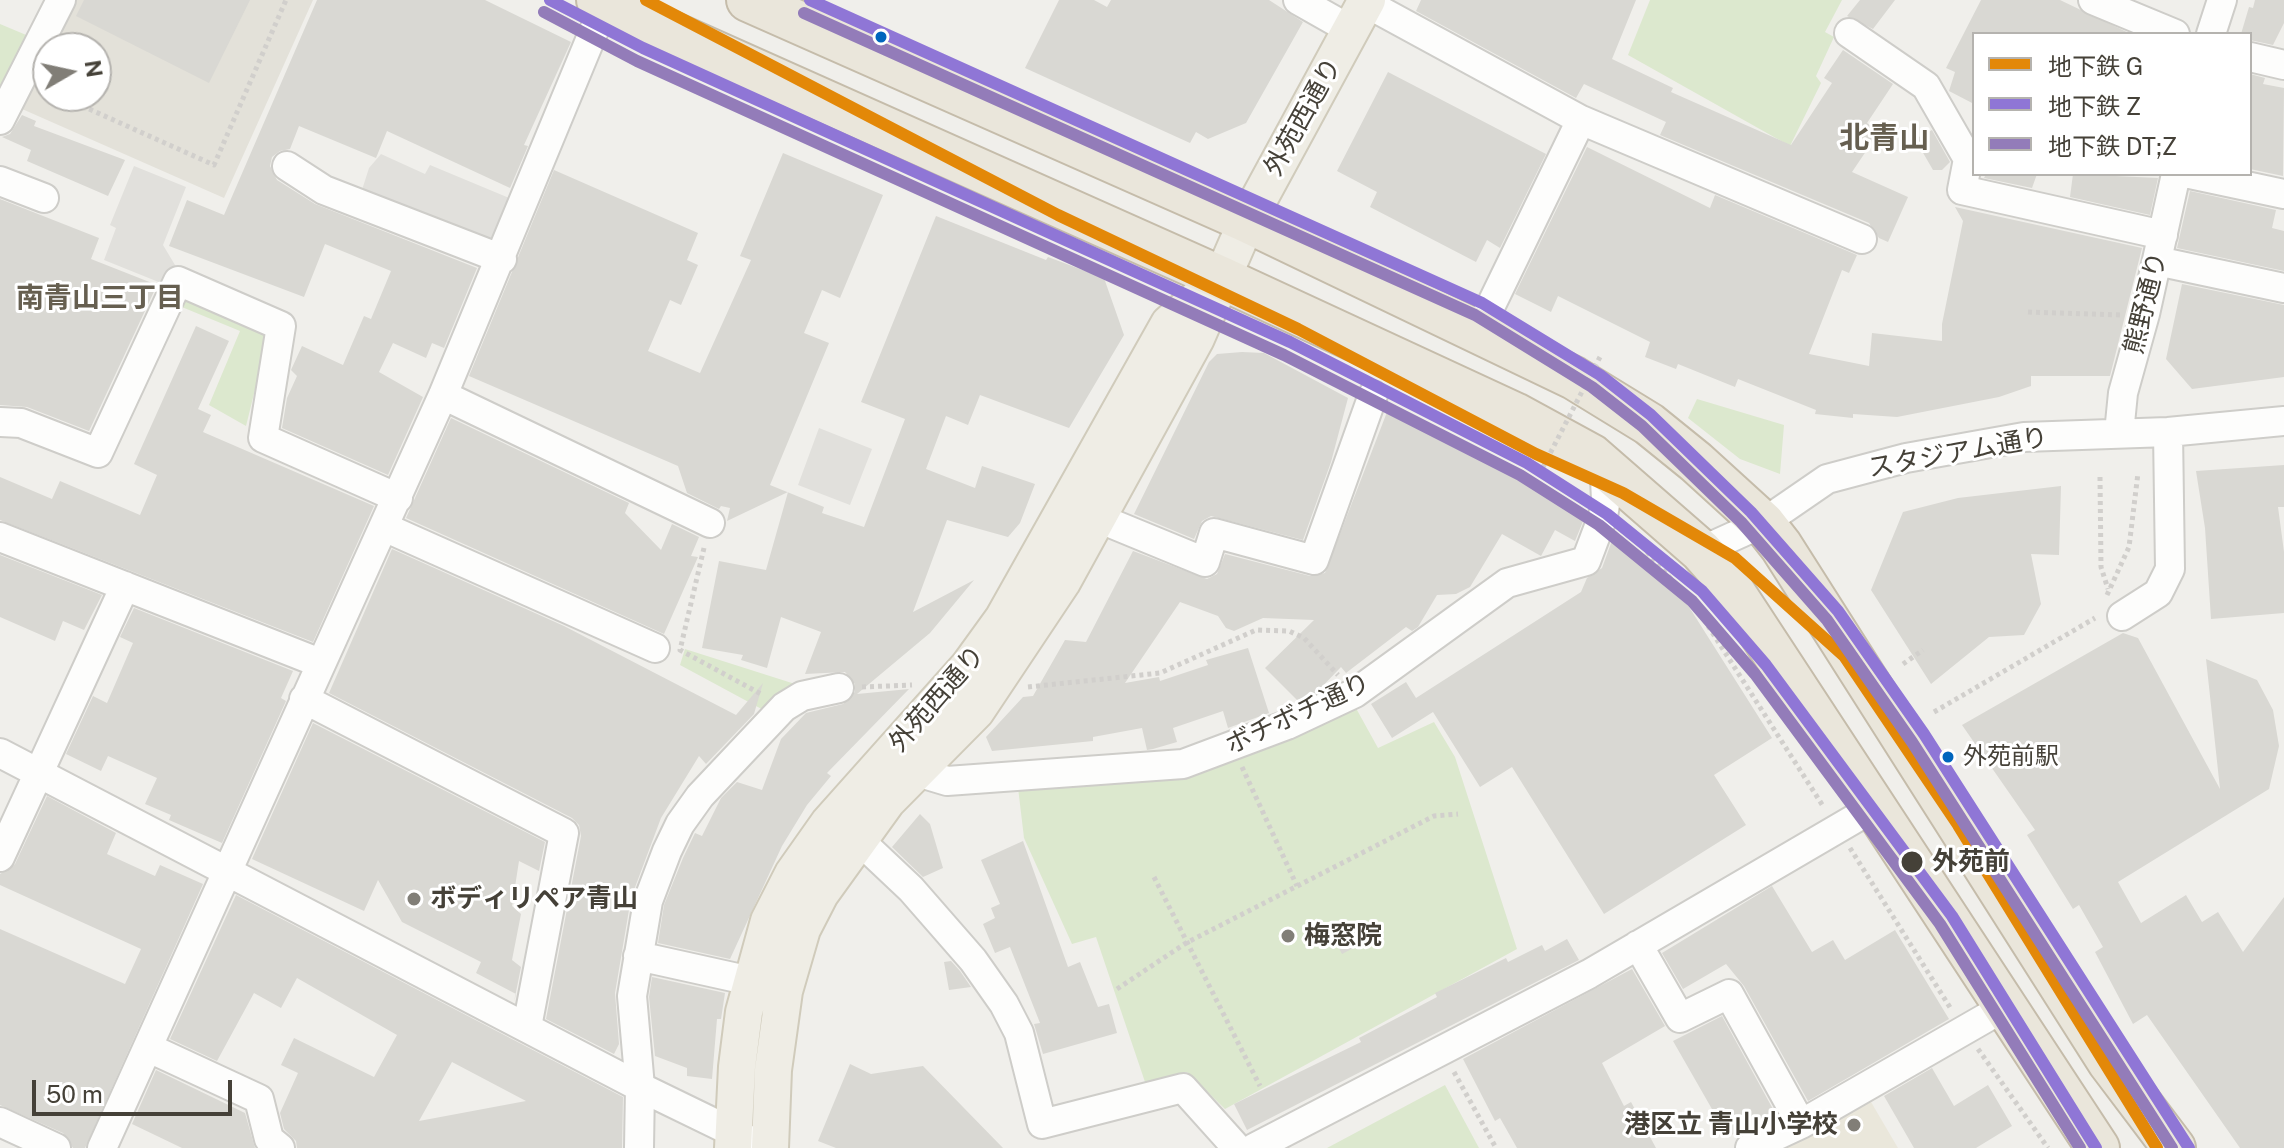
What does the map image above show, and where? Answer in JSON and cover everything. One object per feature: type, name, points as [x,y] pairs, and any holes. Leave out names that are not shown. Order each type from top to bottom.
[{"type":"highway","points":[[748,0],[1247,221],[1574,378],[1625,408],[1696,462],[1763,523],[2109,1062],[2174,1148]]},
{"type":"highway","points":[[601,2],[1221,278],[1529,421],[1592,456],[1701,551],[1747,609],[2003,1008],[2098,1148]]},
{"type":"main road","name":"外苑西通り","points":[[768,1148],[773,1070],[784,991],[802,929],[820,894],[887,801],[976,711],[1062,582],[1196,338],[1247,221],[1361,11]]},
{"type":"main road","name":"外苑西通り","points":[[733,1140],[737,1067],[751,981],[769,921],[793,874],[829,823],[969,666],[1003,619],[1169,324],[1221,278]]},
{"type":"street","points":[[3,113],[61,0]]},
{"type":"street","points":[[1298,0],[1361,11],[1581,120],[1862,239]]},
{"type":"street","points":[[2093,0],[2170,32]]},
{"type":"street","points":[[2212,32],[2222,0]]},
{"type":"street","points":[[102,1148],[443,395],[502,259],[601,2]]},
{"type":"street","points":[[1849,33],[1926,86],[1968,159],[1962,190],[2284,288]]},
{"type":"street","points":[[2252,57],[2284,65]]},
{"type":"street","points":[[1478,332],[1581,120]]},
{"type":"street","points":[[287,166],[324,190],[502,259]]},
{"type":"street","name":"熊野通り","points":[[2119,433],[2123,393],[2145,316],[2176,176]]},
{"type":"street","points":[[2199,176],[2284,194]]},
{"type":"street","points":[[0,181],[44,198]]},
{"type":"street","points":[[0,422],[21,423],[98,453],[178,281],[281,326],[263,438],[398,498]]},
{"type":"street","points":[[443,395],[710,523]]},
{"type":"street","points":[[1098,518],[1205,562],[1214,533],[1314,560],[1373,395]]},
{"type":"street","name":"スタジアム通り","points":[[1701,551],[1763,523],[1827,479],[1906,458],[2024,437],[2168,432],[2284,421]]},
{"type":"street","points":[[2111,608],[2158,593],[2170,569],[2168,432]]},
{"type":"street","name":"ボチボチ通り","points":[[917,772],[947,781],[1183,764],[1233,748],[1355,693],[1507,583],[1586,561],[1606,499],[1605,480],[1592,456]]},
{"type":"street","points":[[384,527],[655,648]]},
{"type":"street","points":[[0,537],[320,663]]},
{"type":"street","points":[[0,857],[125,586]]},
{"type":"street","points":[[639,1148],[640,1087],[632,996],[648,901],[680,824],[700,796],[784,707],[802,696],[839,688]]},
{"type":"street","points":[[304,699],[564,833],[527,1027]]},
{"type":"street","points":[[0,753],[527,1027],[733,1140],[768,1148]]},
{"type":"street","points":[[1254,1148],[1443,1051],[1638,945],[1873,808]]},
{"type":"street","points":[[858,839],[911,889],[973,960],[1004,1004],[1019,1033],[1042,1124],[1183,1088],[1237,1148]]},
{"type":"street","points":[[1638,945],[1680,1018],[1729,994],[1801,1124]]},
{"type":"street","points":[[638,956],[751,981]]},
{"type":"street","points":[[1750,1148],[1801,1124],[2003,1008]]},
{"type":"street","points":[[149,1048],[259,1099],[269,1139],[280,1148]]},
{"type":"street","points":[[0,1122],[56,1148]]},
{"type":"path","points":[[96,112],[214,165],[286,0]]},
{"type":"path","points":[[2028,312],[2145,316]]},
{"type":"path","points":[[1543,467],[1600,357]]},
{"type":"path","points":[[2108,589],[2129,547],[2138,473]]},
{"type":"path","points":[[1934,712],[2111,608],[2101,567],[2100,477]]},
{"type":"path","points":[[710,523],[680,650],[784,707]]},
{"type":"path","points":[[1644,549],[1696,607],[1959,1021]]},
{"type":"path","points":[[1020,688],[1160,673],[1256,630],[1289,631],[1304,638],[1355,693]]},
{"type":"path","points":[[1903,664],[1923,650]]},
{"type":"path","points":[[839,688],[917,684]]},
{"type":"path","points":[[1233,748],[1297,886]]},
{"type":"path","points":[[1811,787],[1816,784],[1826,800]]},
{"type":"path","points":[[1117,989],[1186,943],[1297,886],[1434,816],[1458,814]]},
{"type":"path","points":[[1154,877],[1260,1086]]},
{"type":"path","points":[[1973,1042],[2048,1148]]},
{"type":"path","points":[[1443,1051],[1496,1148]]},
{"type":"shaded area","points":[[69,0],[313,0],[224,198],[13,105],[32,69],[32,112],[112,112],[112,32],[52,32]]},
{"type":"shaded area","points":[[381,154],[425,174],[430,165],[514,200],[496,243],[361,193],[369,168]]},
{"type":"shaded area","points":[[134,166],[186,187],[163,245],[178,270],[171,287],[104,260],[116,228],[110,225]]},
{"type":"shaded area","points":[[819,428],[872,449],[850,505],[798,485]]},
{"type":"shaded area","name":"港区立 青山小学校","points":[[1871,1102],[1898,1148],[1776,1148]]},
{"type":"green space","points":[[1650,0],[1842,0],[1825,32],[1834,37],[1816,76],[1821,83],[1790,146],[1628,55]]},
{"type":"green space","points":[[0,24],[31,37],[0,99]]},
{"type":"green space","points":[[183,292],[269,333],[246,426],[209,405],[240,331],[177,305]]},
{"type":"green space","points":[[1697,399],[1784,425],[1780,474],[1740,459],[1688,418]]},
{"type":"green space","points":[[685,649],[795,684],[769,713],[680,665]]},
{"type":"green space","points":[[1352,701],[1378,748],[1434,722],[1455,757],[1517,949],[1225,1109],[1187,1072],[1145,1082],[1096,937],[1072,944],[1024,838],[1017,779],[1148,776]]},
{"type":"green space","points":[[1445,1085],[1479,1148],[1327,1148]]},
{"type":"building","points":[[84,0],[250,0],[209,83],[76,16]]},
{"type":"building","points":[[317,0],[485,0],[571,42],[524,145],[528,146],[510,188],[387,131],[376,158],[299,126],[290,149],[272,157],[270,166],[277,180],[315,204],[477,268],[444,348],[432,343],[426,358],[393,343],[379,372],[423,397],[388,475],[282,428],[287,398],[297,376],[291,370],[302,346],[343,365],[364,316],[371,319],[391,271],[325,244],[304,297],[169,246],[187,200],[224,215]]},
{"type":"building","points":[[1059,0],[1094,0],[1107,7],[1111,0],[1269,0],[1303,22],[1246,123],[1208,139],[1196,132],[1190,143],[1025,68]]},
{"type":"building","points":[[1421,0],[1636,0],[1612,59],[1673,88],[1671,92],[1791,145],[1832,83],[1824,78],[1843,50],[1893,84],[1867,123],[1879,132],[1852,172],[1908,197],[1888,242],[1879,238],[1869,223],[1660,135],[1666,122],[1584,84],[1576,98],[1416,11]]},
{"type":"building","points":[[1860,0],[1895,0],[1873,29],[1847,16]]},
{"type":"building","points":[[1981,0],[2060,0],[2127,32],[1972,32],[1972,103],[1949,91],[1955,72],[1946,68]]},
{"type":"building","points":[[2255,0],[2284,0],[2284,23],[2273,45],[2252,40],[2252,32],[2242,32],[2249,7],[2253,8]]},
{"type":"building","points":[[1388,72],[1546,154],[1500,248],[1487,240],[1476,262],[1370,207],[1377,192],[1337,171]]},
{"type":"building","points":[[2252,75],[2265,78],[2263,84],[2284,88],[2283,176],[2252,169]]},
{"type":"building","points":[[22,115],[36,121],[34,126],[125,160],[108,196],[27,161],[31,150],[2,137],[10,134]]},
{"type":"building","points":[[1932,130],[1950,162],[1942,170],[1933,170],[1915,139]]},
{"type":"building","points":[[1587,147],[1710,208],[1715,195],[1857,255],[1849,273],[1842,270],[1809,354],[1869,366],[1872,333],[1942,341],[1942,324],[1963,221],[1955,207],[2142,248],[2110,376],[2031,376],[2031,386],[1999,397],[1897,417],[1853,414],[1853,418],[1815,414],[1816,410],[1738,379],[1735,387],[1678,364],[1676,369],[1645,357],[1650,342],[1558,296],[1551,312],[1515,294]]},
{"type":"building","points":[[783,153],[883,195],[840,298],[822,290],[804,333],[829,343],[770,485],[788,492],[727,521],[730,508],[721,506],[719,509],[687,493],[678,466],[469,376],[554,170],[698,233],[687,260],[698,265],[681,305],[670,300],[648,351],[700,373],[751,260],[740,256]]},
{"type":"building","points":[[1985,176],[2036,176],[2032,188]]},
{"type":"building","points":[[2073,176],[2158,178],[2150,215],[2070,197]]},
{"type":"building","points":[[2190,191],[2276,210],[2272,228],[2284,231],[2284,271],[2177,248]]},
{"type":"building","points":[[0,199],[99,238],[91,259],[157,285],[89,431],[27,407],[0,405]]},
{"type":"building","points":[[936,216],[1046,260],[1048,257],[1104,278],[1124,335],[1069,428],[980,395],[968,425],[946,416],[926,469],[975,488],[982,466],[1035,484],[1020,523],[1008,537],[947,520],[913,612],[974,580],[930,633],[857,694],[909,689],[827,773],[831,776],[807,805],[782,846],[730,959],[658,943],[664,905],[683,858],[695,833],[702,836],[721,798],[737,782],[762,790],[781,739],[806,713],[843,704],[855,692],[855,684],[845,672],[805,674],[821,632],[781,617],[767,668],[741,660],[743,655],[702,648],[719,561],[766,570],[788,492],[824,507],[822,513],[864,527],[905,419],[861,402]]},
{"type":"building","points":[[2182,284],[2284,305],[2284,377],[2192,389],[2166,359]]},
{"type":"building","points":[[196,326],[229,341],[198,409],[211,415],[203,432],[374,506],[313,642],[0,520],[0,477],[52,499],[60,481],[140,515],[157,475],[134,464]]},
{"type":"building","points":[[1264,353],[1348,398],[1331,462],[1303,540],[1211,516],[1202,521],[1194,539],[1134,514],[1209,362],[1217,354]]},
{"type":"building","points":[[1387,412],[1487,464],[1490,460],[1586,514],[1575,541],[1555,530],[1541,556],[1502,534],[1470,587],[1456,594],[1437,595],[1418,627],[1412,631],[1406,627],[1346,673],[1341,667],[1316,693],[1298,701],[1265,668],[1314,620],[1263,618],[1234,631],[1226,628],[1218,616],[1180,602],[1125,683],[1159,677],[1160,681],[1208,665],[1206,660],[1248,648],[1269,713],[1228,728],[1223,711],[1173,728],[1177,742],[1147,750],[1142,728],[1093,737],[1093,741],[992,751],[986,737],[1023,697],[1033,696],[1065,640],[1086,642],[1133,551],[1207,579],[1217,574],[1225,554],[1310,576],[1325,573]]},
{"type":"building","points":[[451,418],[629,503],[625,513],[661,550],[672,524],[699,537],[691,556],[698,557],[664,634],[406,518]]},
{"type":"building","points":[[2284,465],[2284,507],[2278,507],[2284,552],[2284,613],[2211,619],[2205,528],[2196,471]]},
{"type":"building","points":[[2061,486],[2059,555],[2031,554],[2041,604],[2024,635],[1989,637],[1931,684],[1871,590],[1903,512],[1958,498]]},
{"type":"building","points":[[1614,535],[1684,599],[1772,738],[1714,775],[1746,825],[1604,914],[1512,767],[1480,787],[1433,712],[1392,738],[1371,704],[1406,682],[1416,698],[1581,592],[1587,578],[1602,568]]},
{"type":"building","points":[[392,549],[564,626],[736,715],[763,683],[754,714],[706,764],[699,756],[661,818],[631,898],[615,993],[619,1044],[614,1054],[546,1019],[581,836],[579,825],[572,818],[329,693]]},
{"type":"building","points":[[0,555],[102,595],[84,630],[63,621],[55,641],[0,617]]},
{"type":"building","points":[[134,608],[293,671],[281,698],[286,701],[222,843],[169,820],[171,815],[145,804],[157,778],[108,756],[101,771],[66,754],[93,696],[107,703],[133,643],[120,637]]},
{"type":"building","points":[[2123,633],[2138,638],[2220,789],[2206,659],[2257,680],[2273,710],[2279,746],[2269,789],[2118,882],[2141,923],[2186,895],[2202,922],[2218,912],[2243,952],[2284,897],[2284,1148],[2240,1148],[2147,1015],[2133,1024],[2095,952],[2103,947],[2079,905],[2073,909],[2027,835],[2035,830],[1962,725]]},
{"type":"building","points":[[313,723],[545,842],[539,871],[519,861],[512,906],[521,914],[512,960],[521,967],[516,994],[476,973],[481,962],[402,922],[378,880],[364,911],[252,859]]},
{"type":"building","points":[[47,796],[116,833],[107,854],[155,876],[160,865],[203,884],[85,1148],[73,1148],[63,1133],[0,1105],[0,929],[125,984],[141,949],[0,885],[0,874],[15,864]]},
{"type":"building","points":[[920,814],[930,824],[943,868],[923,877],[892,847]]},
{"type":"building","points":[[1023,841],[1068,967],[1080,962],[1098,1007],[1109,1004],[1117,1033],[1043,1054],[1034,1024],[1040,1023],[1010,947],[995,953],[983,924],[995,918],[991,908],[1000,904],[981,860]]},
{"type":"building","points":[[1772,886],[1812,952],[1833,940],[1845,960],[1895,930],[1949,1019],[1808,1101],[1744,986],[1726,964],[1683,989],[1662,953]]},
{"type":"building","points":[[236,895],[623,1097],[622,1148],[297,1148],[296,1141],[284,1129],[280,1113],[298,1073],[281,1065],[294,1038],[374,1077],[397,1035],[297,978],[281,1008],[254,993],[217,1061],[170,1039]],"holes":[[[452,1062],[526,1101],[419,1121]]]},
{"type":"building","points":[[1351,925],[1361,944],[1342,954],[1332,935]]},
{"type":"building","points":[[1567,939],[1579,960],[1247,1130],[1234,1104],[1361,1042],[1359,1038],[1437,997],[1435,993],[1506,958],[1508,962],[1542,945],[1545,951]]},
{"type":"building","points":[[951,961],[971,987],[949,990],[944,962]]},
{"type":"building","points":[[1632,969],[1665,1026],[1602,1063],[1624,1106],[1631,1102],[1656,1148],[1517,1148],[1500,1118],[1495,1121],[1463,1059]]},
{"type":"building","points":[[652,977],[725,993],[721,1019],[717,1019],[712,1079],[687,1076],[687,1068],[655,1056],[649,997]]},
{"type":"building","points":[[1722,1016],[1774,1111],[1728,1137],[1673,1041]]},
{"type":"building","points":[[850,1064],[871,1074],[923,1066],[1003,1148],[836,1148],[818,1141]]},
{"type":"building","points":[[1932,1068],[1954,1106],[1988,1085],[2012,1126],[1976,1148],[1914,1148],[1884,1096]]},
{"type":"building","points":[[156,1070],[245,1113],[255,1148],[182,1148],[132,1124]]},
{"type":"metro line","name":"Z","points":[[550,0],[643,48],[1290,342],[1527,463],[1607,514],[1702,591],[1766,665],[1952,916],[2096,1148]]},
{"type":"metro line","name":"G","points":[[646,0],[1058,215],[1298,329],[1536,454],[1623,493],[1735,558],[1844,656],[1958,825],[2157,1148]]},
{"type":"metro line","name":"Z","points":[[810,0],[1482,303],[1600,375],[1651,415],[1751,512],[1838,611],[1924,734],[2189,1148]]},
{"type":"metro line","name":"DT;Z","points":[[544,12],[637,61],[1284,355],[1520,475],[1599,525],[1692,601],[1755,674],[1940,924],[2080,1148]]},
{"type":"metro line","name":"DT;Z","points":[[804,13],[1475,315],[1592,387],[1642,426],[1741,522],[1827,620],[1912,742],[2172,1148]]},
{"type":"place","name":"外苑前駅","points":[[1948,757]]},
{"type":"place","name":"外苑前","points":[[1912,862]]},
{"type":"place","name":"ボディリペア青山","points":[[414,899]]},
{"type":"place","name":"梅窓院","points":[[1288,936]]},
{"type":"place","name":"港区立 青山小学校","points":[[1854,1125]]},
{"type":"district","name":"北青山","points":[[1884,139]]},
{"type":"district","name":"南青山三丁目","points":[[100,298]]}]
